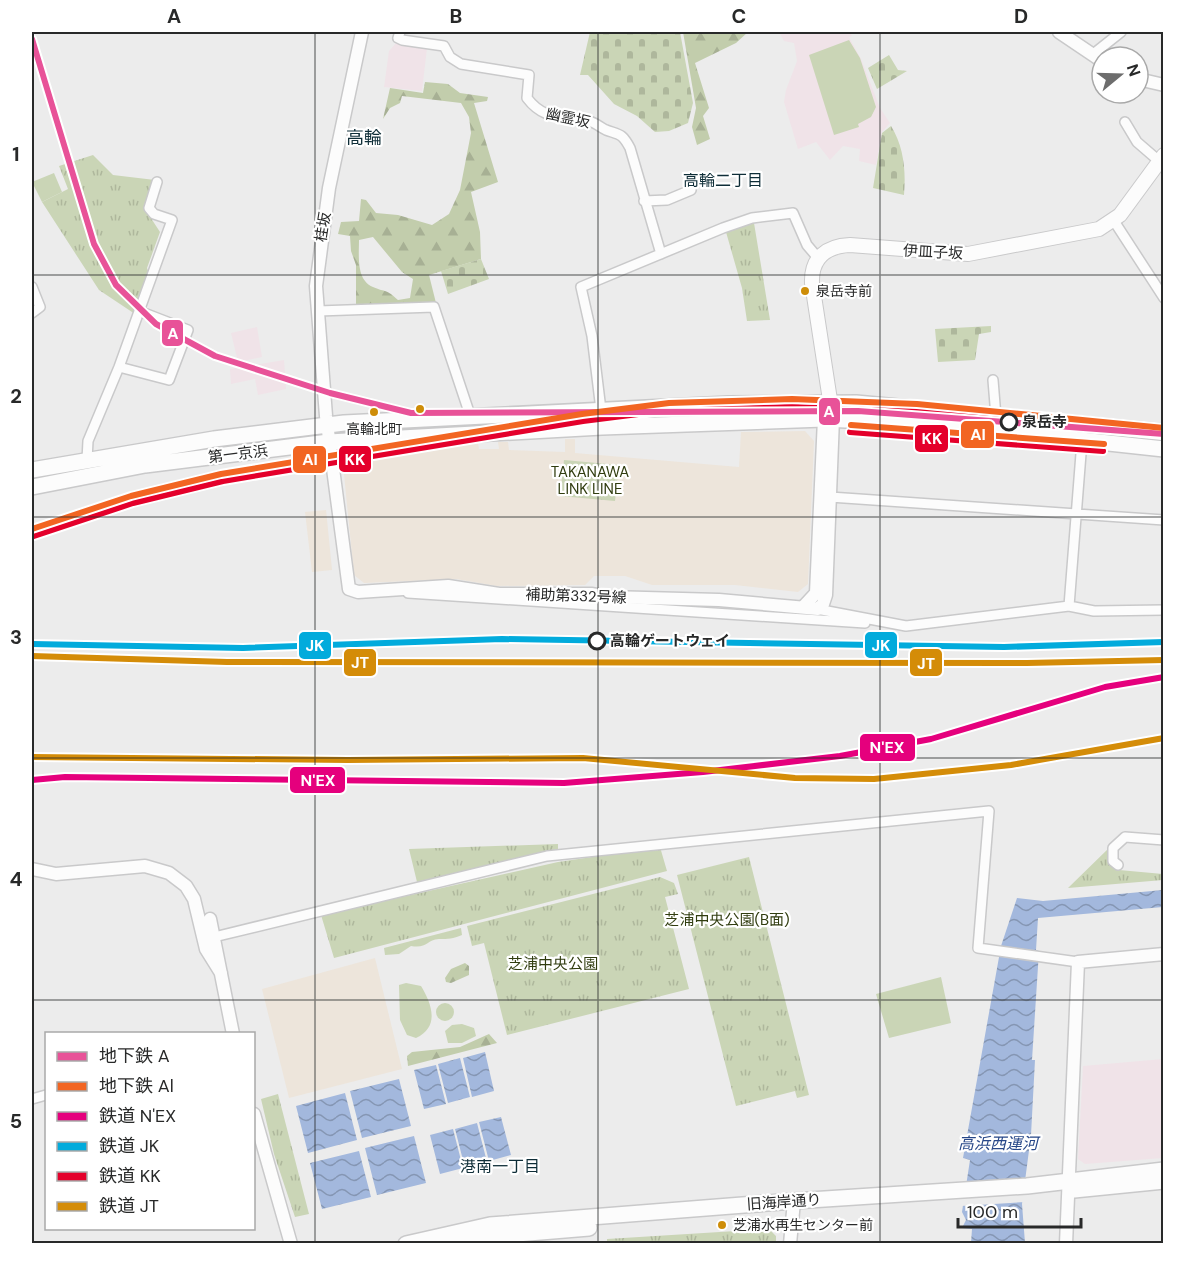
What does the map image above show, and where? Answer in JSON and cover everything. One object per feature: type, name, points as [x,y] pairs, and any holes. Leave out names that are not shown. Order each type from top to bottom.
[{"type":"main road","points":[[1114,221],[1161,158]]},
{"type":"main road","name":"伊皿子坂","points":[[818,258],[831,248],[850,245],[944,254],[984,252],[1099,229],[1114,221]]},
{"type":"main road","points":[[818,258],[812,270],[812,283],[830,403],[829,418]]},
{"type":"main road","name":"第一京浜","points":[[32,470],[214,439],[327,425],[470,415],[601,410],[856,403],[1164,432]]},
{"type":"main road","name":"第一京浜","points":[[32,487],[145,465],[329,442],[602,427],[829,418],[932,424],[1164,449]]},
{"type":"main road","points":[[379,421],[381,439]]},
{"type":"main road","name":"旧海岸通り","points":[[406,1244],[490,1225],[1027,1190],[1164,1170]]},
{"type":"main road","name":"旧海岸通り","points":[[1069,1185],[1164,1181]]},
{"type":"main road","name":"旧海岸通り","points":[[452,1244],[491,1236],[793,1206]]},
{"type":"street","name":"桂坂","points":[[349,590],[327,425],[316,286],[320,244],[362,32]]},
{"type":"street","name":"幽霊坂","points":[[400,32],[398,38],[402,40],[444,46],[450,57],[461,64],[529,75],[527,98],[537,111],[568,120],[590,121],[607,130],[616,131],[625,139],[630,148],[661,254]]},
{"type":"street","points":[[1059,32],[1090,53]]},
{"type":"street","points":[[1109,45],[1121,32]]},
{"type":"street","points":[[1125,122],[1137,142],[1161,158]]},
{"type":"street","points":[[87,460],[88,441],[119,367],[172,220],[154,214],[148,208],[157,182]]},
{"type":"street","points":[[644,201],[667,200],[691,190]]},
{"type":"street","points":[[601,410],[592,336],[581,287],[752,218],[793,213],[807,245],[818,258]]},
{"type":"street","points":[[1114,221],[1164,298]]},
{"type":"street","points":[[32,287],[40,303],[40,306],[32,313]]},
{"type":"street","points":[[318,311],[434,307],[470,415]]},
{"type":"street","points":[[119,367],[170,380],[188,330],[140,311]]},
{"type":"street","points":[[993,380],[996,417]]},
{"type":"street","points":[[829,418],[830,497],[1076,516],[1164,520]]},
{"type":"street","points":[[829,418],[822,610],[906,626]]},
{"type":"street","name":"補助第332号線","points":[[349,590],[358,592],[448,586],[499,594],[591,594],[609,597],[719,600],[818,609],[823,604],[826,595],[829,418]]},
{"type":"street","points":[[1069,606],[1082,441]]},
{"type":"street","points":[[349,590],[906,626],[1001,621],[1069,606],[1094,611],[1164,610]]},
{"type":"street","points":[[214,937],[555,855],[989,811],[978,948],[1078,962],[1164,954]]},
{"type":"street","points":[[1119,865],[1113,861],[1113,848],[1125,837],[1164,840]]},
{"type":"street","points":[[32,869],[56,874],[145,866],[169,873],[186,886],[194,899],[206,949],[221,973]]},
{"type":"street","points":[[210,919],[233,1032]]},
{"type":"street","points":[[1066,1244],[1078,962]]},
{"type":"street","points":[[255,1118],[291,1244]]},
{"type":"street","points":[[790,1244],[793,1206]]},
{"type":"shaded area","points":[[779,32],[850,32],[852,36],[849,37],[861,59],[880,108],[890,123],[882,132],[876,165],[859,161],[860,149],[843,146],[830,160],[816,142],[798,149],[784,102],[797,61],[794,43],[784,41]]},
{"type":"shaded area","points":[[397,42],[427,48],[422,91],[384,87],[389,51]]},
{"type":"shaded area","points":[[257,327],[262,357],[238,362],[231,333]]},
{"type":"shaded area","points":[[284,360],[286,389],[258,395],[255,379],[231,384],[230,369]]},
{"type":"shaded area","points":[[805,431],[814,441],[808,584],[798,592],[735,585],[652,585],[625,576],[594,576],[585,585],[497,586],[456,579],[364,583],[354,575],[343,464],[355,451],[358,453],[478,443],[479,449],[499,449],[498,442],[508,442],[509,450],[565,452],[565,439],[575,439],[575,453],[739,467],[741,432]]},
{"type":"shaded area","points":[[326,510],[332,570],[312,572],[305,512]]},
{"type":"shaded area","points":[[375,958],[402,1069],[289,1098],[262,989]]},
{"type":"shaded area","points":[[1163,1059],[1163,1158],[1085,1164],[1078,1159],[1083,1066]]},
{"type":"green space","points":[[590,32],[680,32],[693,103],[688,123],[669,131],[655,132],[637,116],[614,104],[588,75],[580,75]]},
{"type":"green space","points":[[683,32],[748,32],[736,43],[695,63],[709,108],[703,116],[710,139],[697,145],[692,127],[696,108]]},
{"type":"green space","points":[[849,40],[860,58],[876,107],[871,117],[858,124],[859,127],[834,135],[809,55]]},
{"type":"green space","points":[[889,55],[898,70],[907,71],[877,89],[868,68]]},
{"type":"green space","points":[[425,82],[448,84],[460,93],[488,97],[487,101],[474,103],[498,182],[471,192],[480,232],[481,259],[429,275],[436,303],[356,306],[356,265],[351,251],[350,236],[338,234],[341,222],[359,221],[361,199],[366,200],[376,213],[398,215],[432,225],[449,214],[460,190],[471,133],[469,117],[461,103],[402,96],[400,103],[390,108],[383,119],[390,88],[423,93]],"holes":[[[373,237],[402,272],[413,279],[410,298],[398,300],[388,292],[368,284],[361,273],[359,240]]]},
{"type":"green space","points":[[891,126],[899,142],[903,159],[904,195],[873,188],[882,133]]},
{"type":"green space","points":[[93,155],[113,175],[155,180],[145,209],[160,232],[147,268],[149,274],[135,314],[99,290],[42,202],[68,189],[59,166]]},
{"type":"green space","points":[[54,173],[62,192],[42,202],[32,182]]},
{"type":"green space","points":[[754,223],[770,320],[747,321],[742,288],[726,232]]},
{"type":"green space","points":[[481,259],[489,279],[448,294],[441,271]]},
{"type":"green space","points":[[991,326],[991,332],[979,334],[975,360],[938,362],[935,329]]},
{"type":"green space","name":"TAKANAWA LINK LINE","points":[[564,460],[619,465],[615,501],[560,496]]},
{"type":"green space","points":[[558,844],[558,849],[417,882],[409,849]]},
{"type":"green space","name":"芝浦中央公園","points":[[660,847],[667,871],[334,958],[321,915],[558,862]]},
{"type":"green space","points":[[1110,847],[1119,870],[1163,874],[1163,880],[1068,888]]},
{"type":"green space","name":"芝浦中央公園(B面)","points":[[749,857],[809,1095],[797,1098],[795,1091],[736,1106],[677,875]]},
{"type":"green space","name":"芝浦中央公園","points":[[660,877],[674,883],[678,894],[665,897],[689,989],[507,1035],[484,943],[472,946],[467,926]]},
{"type":"green space","points":[[461,928],[462,935],[435,940],[420,946],[411,946],[399,954],[385,955],[384,948]]},
{"type":"green space","points":[[465,963],[469,966],[469,975],[451,983],[446,982],[445,978],[451,969]]},
{"type":"green space","points":[[941,977],[951,1023],[889,1038],[876,994]]},
{"type":"green space","points":[[406,983],[421,986],[431,1007],[432,1015],[428,1028],[416,1038],[407,1035],[400,1020],[399,985]]},
{"type":"green space","points":[[445,1003],[451,1006],[454,1012],[451,1018],[445,1021],[439,1018],[436,1012],[439,1006]]},
{"type":"green space","points":[[462,1024],[474,1028],[476,1036],[462,1043],[448,1043],[445,1031],[452,1025]]},
{"type":"green space","points":[[489,1034],[497,1043],[408,1066],[407,1056],[412,1052],[460,1047]]},
{"type":"green space","points":[[278,1094],[309,1214],[295,1217],[274,1154],[261,1099]]},
{"type":"green space","points":[[769,1229],[776,1236],[776,1243],[607,1243],[607,1239]]},
{"type":"water","name":"高浜西運河","points":[[1163,890],[1163,907],[1038,918],[1036,950],[1039,951],[1032,1060],[1035,1060],[1031,1135],[1022,1204],[1025,1243],[971,1243],[972,1229],[962,1228],[966,1220],[962,1212],[970,1160],[963,1158],[1001,946],[1017,898],[1043,901]]},
{"type":"water","points":[[485,1052],[494,1091],[472,1097],[463,1058]]},
{"type":"water","points":[[460,1058],[470,1097],[448,1103],[438,1064]]},
{"type":"water","points":[[436,1065],[446,1104],[424,1109],[414,1070]]},
{"type":"water","points":[[399,1079],[411,1126],[362,1138],[350,1091]]},
{"type":"water","points":[[345,1093],[357,1140],[308,1153],[296,1106]]},
{"type":"water","points":[[501,1117],[511,1155],[489,1161],[479,1122]]},
{"type":"water","points":[[477,1123],[487,1162],[465,1168],[455,1129]]},
{"type":"water","points":[[453,1129],[463,1168],[440,1174],[430,1135]]},
{"type":"water","points":[[414,1136],[426,1183],[377,1195],[365,1148]]},
{"type":"water","points":[[359,1151],[371,1197],[322,1209],[310,1163]]},
{"type":"pier","points":[[963,1186],[1027,1193],[1025,1202],[962,1206]]},
{"type":"metro line","name":"A","points":[[32,39],[94,244],[116,285],[156,324],[215,356],[330,393],[411,413],[858,411],[1164,434]]},
{"type":"metro line","name":"Al","points":[[32,529],[131,496],[221,474],[582,414],[669,403],[792,399],[917,404],[1164,428]]},
{"type":"metro line","name":"Al","points":[[851,425],[1104,444]]},
{"type":"rail line","name":"KK","points":[[34,536],[133,503],[223,481],[583,421],[670,410],[792,407],[916,411],[1163,435]]},
{"type":"rail line","name":"KK","points":[[850,432],[1103,451]]},
{"type":"rail line","name":"JK","points":[[32,644],[243,648],[502,639],[1004,647],[1164,642]]},
{"type":"rail line","name":"JT","points":[[32,656],[227,662],[1027,663],[1164,660]]},
{"type":"rail line","name":"N'EX","points":[[32,780],[65,777],[564,783],[703,772],[840,756],[931,739],[1105,687],[1164,677]]},
{"type":"rail line","name":"JT","points":[[32,757],[348,760],[583,758],[795,778],[874,779],[1011,765],[1164,738]]},
{"type":"place","name":"泉岳寺前","points":[[805,291]]},
{"type":"place","name":"高輪北町","points":[[374,412]]},
{"type":"place","name":"泉岳寺","points":[[1009,422]]},
{"type":"place","name":"高輪ゲートウェイ","points":[[597,641]]},
{"type":"place","name":"芝浦水再生センター前","points":[[722,1225]]},
{"type":"district","name":"高輪","points":[[364,138]]},
{"type":"district","name":"高輪二丁目","points":[[723,180]]},
{"type":"district","name":"港南一丁目","points":[[500,1166]]}]
